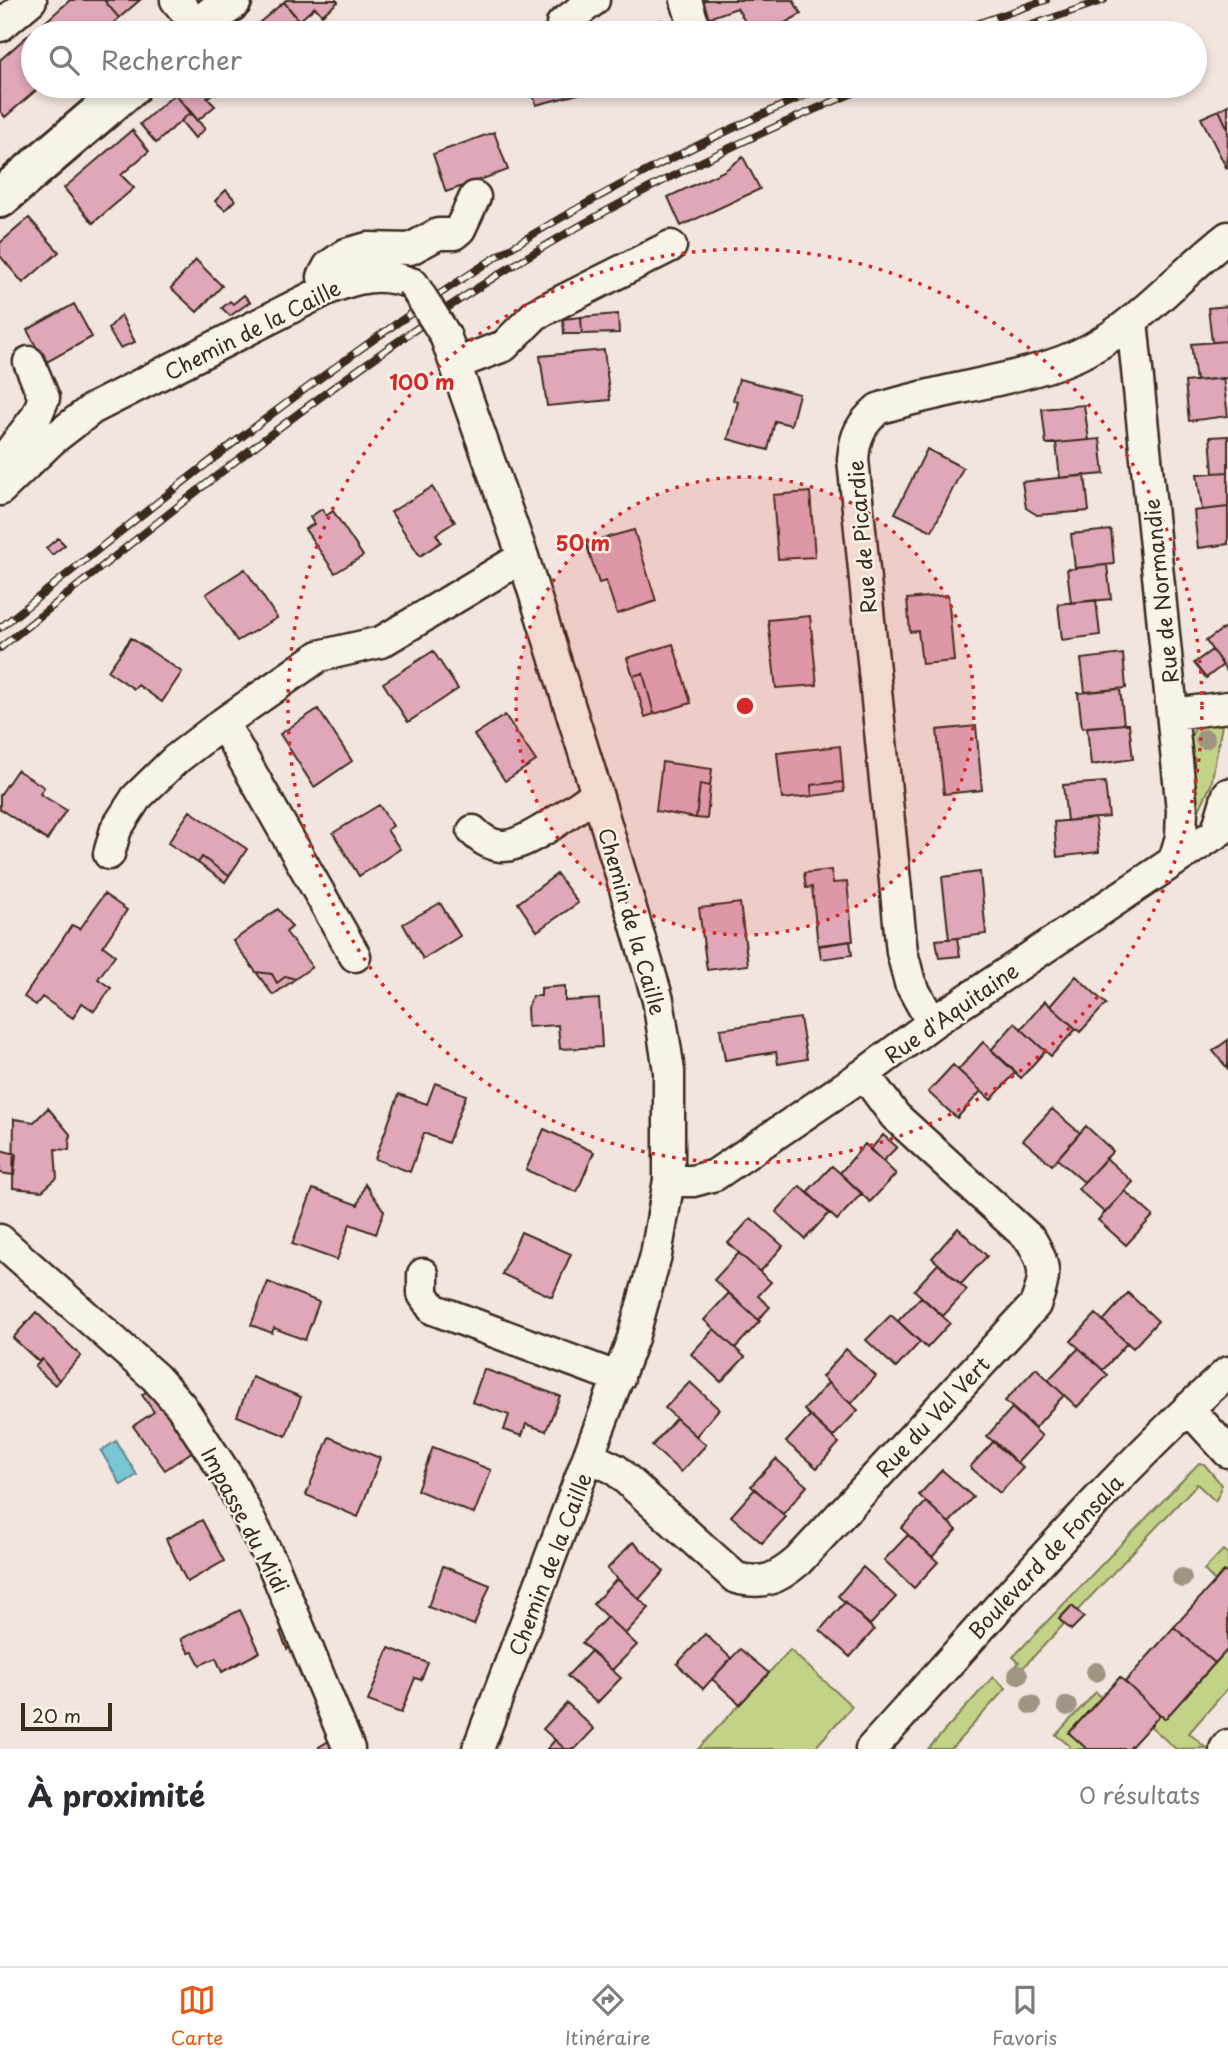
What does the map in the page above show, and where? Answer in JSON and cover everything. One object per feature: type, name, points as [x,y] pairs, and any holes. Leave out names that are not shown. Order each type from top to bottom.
[{"type":"main road","points":[[189,20],[232,0]]},
{"type":"main road","points":[[0,198],[117,98]]},
{"type":"street","points":[[0,26],[31,0]]},
{"type":"street","points":[[566,21],[594,0]]},
{"type":"street","points":[[686,0],[692,21]]},
{"type":"street","points":[[326,290],[323,277],[329,265],[346,254],[368,248],[410,249],[438,234],[454,234],[460,229],[475,197]]},
{"type":"street","name":"Rue de Picardie","points":[[932,1023],[910,983],[902,951],[853,459],[854,439],[862,424],[878,409],[1051,365],[1090,349],[1132,321],[1228,237]]},
{"type":"street","points":[[458,363],[504,346],[536,314],[671,246]]},
{"type":"street","name":"Chemin de la Caille","points":[[5,484],[52,440],[92,409],[350,279],[392,276],[413,284],[446,335],[458,363],[523,557],[597,794],[658,1000],[669,1072],[669,1180],[656,1255],[634,1338],[478,1749]]},
{"type":"street","name":"Rue de Normandie","points":[[1132,321],[1182,810],[1181,837],[1174,860]]},
{"type":"street","points":[[5,484],[5,458],[36,417],[44,398],[29,362]]},
{"type":"street","points":[[109,855],[116,829],[136,798],[175,761],[223,723],[319,656],[381,642],[523,557]]},
{"type":"street","points":[[1172,714],[1228,707]]},
{"type":"street","points":[[223,723],[355,956]]},
{"type":"street","name":"Chemin de la Caille","points":[[473,831],[486,843],[503,847],[519,843],[597,794]]},
{"type":"street","points":[[1222,830],[1228,794]]},
{"type":"street","name":"Rue d'Aquitaine","points":[[669,1180],[693,1181],[715,1175],[864,1074],[932,1023],[1222,830]]},
{"type":"street","name":"Rue du Val Vert","points":[[590,1457],[615,1469],[736,1578],[755,1583],[778,1578],[798,1561],[1035,1305],[1044,1283],[1043,1260],[1031,1240],[895,1116],[864,1074]]},
{"type":"street","name":"Impasse du Midi","points":[[0,1240],[155,1377],[181,1406],[228,1478],[274,1567],[349,1749]]},
{"type":"street","points":[[423,1274],[423,1294],[433,1309],[619,1378]]},
{"type":"street","name":"Boulevard de Fonsala","points":[[871,1749],[1024,1576],[1188,1408],[1228,1372]]},
{"type":"street","points":[[1188,1408],[1228,1452]]},
{"type":"green space","points":[[1223,719],[1211,785],[1199,810],[1193,804],[1188,742],[1198,723]]},
{"type":"green space","points":[[1199,1463],[1204,1464],[1221,1484],[1215,1501],[1197,1484],[1077,1611],[1071,1606],[1059,1619],[1064,1624],[1020,1671],[1015,1667],[1019,1662],[1013,1657]]},
{"type":"green space","points":[[1223,1550],[1228,1554],[1228,1574],[1215,1581],[1204,1570]]},
{"type":"green space","points":[[1228,1649],[1228,1688],[1189,1733],[1206,1748],[1176,1749],[1150,1726],[1160,1715],[1165,1719]]},
{"type":"green space","points":[[790,1650],[852,1706],[814,1749],[698,1749]]},
{"type":"green space","points":[[993,1677],[1006,1688],[951,1749],[928,1749]]},
{"type":"green space","points":[[1096,1692],[1101,1697],[1069,1733],[1087,1749],[1068,1749],[1070,1746],[1056,1735]]},
{"type":"water","points":[[116,1441],[137,1475],[121,1485],[101,1451]]},
{"type":"building","points":[[70,0],[104,0],[119,18],[115,21],[46,21]]},
{"type":"building","points":[[104,0],[140,0],[119,18]]},
{"type":"building","points":[[697,0],[793,0],[801,14],[788,21],[745,21],[737,8],[703,20]]},
{"type":"building","points":[[284,2],[338,2],[322,15],[315,7],[299,21]]},
{"type":"building","points":[[284,2],[300,21],[261,21]]},
{"type":"building","points":[[21,42],[21,98],[27,98],[5,117],[0,111],[0,60]]},
{"type":"building","points":[[170,98],[179,98],[191,112],[156,143],[140,124]]},
{"type":"building","points":[[178,98],[207,98],[215,106],[197,121]]},
{"type":"building","points":[[534,98],[563,98],[536,105]]},
{"type":"building","points":[[1228,105],[1228,129],[1219,110]]},
{"type":"building","points":[[1219,110],[1228,129],[1227,169],[1201,118]]},
{"type":"building","points":[[191,112],[205,129],[195,138],[181,121]]},
{"type":"building","points":[[132,130],[149,151],[121,175],[134,188],[93,223],[64,188]]},
{"type":"building","points":[[494,132],[508,170],[446,192],[433,154]]},
{"type":"building","points":[[743,157],[760,189],[681,226],[668,197],[724,171]]},
{"type":"building","points":[[226,190],[235,200],[225,210],[215,201]]},
{"type":"building","points":[[29,218],[59,252],[23,283],[0,256],[0,243]]},
{"type":"building","points":[[196,260],[222,286],[197,312],[171,288]]},
{"type":"building","points":[[244,295],[250,302],[230,316],[222,308],[230,301],[233,304]]},
{"type":"building","points":[[74,304],[92,337],[45,363],[27,330]]},
{"type":"building","points":[[1228,306],[1228,341],[1212,342],[1208,308]]},
{"type":"building","points":[[618,314],[619,333],[582,334],[581,317]]},
{"type":"building","points":[[121,315],[135,342],[120,348],[108,329]]},
{"type":"building","points":[[581,317],[582,334],[564,334],[563,319]]},
{"type":"building","points":[[1228,341],[1228,378],[1196,381],[1191,344]]},
{"type":"building","points":[[604,350],[610,400],[547,406],[540,356]]},
{"type":"building","points":[[1223,378],[1228,416],[1189,421],[1185,382]]},
{"type":"building","points":[[739,379],[799,394],[791,425],[775,421],[768,450],[728,439],[738,402],[733,400]]},
{"type":"building","points":[[1084,405],[1089,440],[1046,444],[1042,409]]},
{"type":"building","points":[[1228,436],[1228,472],[1213,473],[1210,437]]},
{"type":"building","points":[[1100,439],[1104,474],[1060,478],[1056,443]]},
{"type":"building","points":[[927,449],[963,468],[932,531],[895,513]]},
{"type":"building","points":[[1228,472],[1228,507],[1202,510],[1197,474]]},
{"type":"building","points":[[1085,475],[1089,511],[1037,515],[1026,508],[1022,482]]},
{"type":"building","points":[[432,487],[455,522],[436,534],[441,542],[420,556],[391,512]]},
{"type":"building","points":[[810,492],[815,557],[778,559],[773,495]]},
{"type":"building","points":[[1228,507],[1228,544],[1198,548],[1194,511]]},
{"type":"building","points":[[322,509],[326,516],[333,511],[363,556],[335,573],[305,529],[314,524],[310,517]]},
{"type":"building","points":[[634,530],[656,601],[617,614],[606,581],[599,583],[586,543]]},
{"type":"building","points":[[1111,530],[1114,564],[1075,568],[1071,534]]},
{"type":"building","points":[[58,538],[65,545],[52,555],[46,548]]},
{"type":"building","points":[[1107,565],[1111,599],[1071,603],[1067,569]]},
{"type":"building","points":[[245,569],[277,618],[237,641],[206,594]]},
{"type":"building","points":[[948,595],[954,661],[922,664],[918,631],[910,632],[907,599]]},
{"type":"building","points":[[1096,600],[1100,635],[1062,640],[1058,604]]},
{"type":"building","points":[[810,616],[817,685],[776,688],[768,620]]},
{"type":"building","points":[[1228,625],[1228,673],[1206,641]]},
{"type":"building","points":[[131,638],[182,672],[162,702],[138,685],[134,689],[108,671]]},
{"type":"building","points":[[673,644],[691,703],[654,714],[643,673],[633,676],[627,658]]},
{"type":"building","points":[[1212,650],[1223,665],[1206,678],[1194,663]]},
{"type":"building","points":[[433,651],[458,689],[408,722],[383,683]]},
{"type":"building","points":[[1123,654],[1126,688],[1085,692],[1081,659]]},
{"type":"building","points":[[643,673],[654,714],[645,717],[633,676]]},
{"type":"building","points":[[1120,689],[1124,724],[1082,728],[1078,693]]},
{"type":"building","points":[[318,709],[352,761],[314,787],[280,734]]},
{"type":"building","points":[[505,715],[536,761],[505,781],[474,735]]},
{"type":"building","points":[[1129,724],[1133,759],[1091,765],[1087,727]]},
{"type":"building","points":[[976,726],[982,790],[944,794],[937,730]]},
{"type":"building","points":[[840,746],[843,782],[811,785],[812,796],[782,799],[777,753]]},
{"type":"building","points":[[662,762],[712,769],[710,786],[700,784],[696,818],[656,811]]},
{"type":"building","points":[[17,770],[44,787],[40,794],[66,810],[47,840],[0,809],[0,795]]},
{"type":"building","points":[[843,782],[844,792],[812,796],[811,785]]},
{"type":"building","points":[[1105,782],[1109,817],[1067,821],[1063,785]]},
{"type":"building","points":[[700,784],[710,786],[707,819],[696,818]]},
{"type":"building","points":[[379,805],[393,826],[387,830],[400,849],[359,876],[333,833]]},
{"type":"building","points":[[190,811],[247,849],[229,876],[202,857],[198,863],[168,843]]},
{"type":"building","points":[[1095,818],[1099,852],[1057,857],[1054,822]]},
{"type":"building","points":[[202,857],[229,876],[225,882],[198,863]]},
{"type":"building","points":[[831,870],[833,883],[847,882],[853,941],[818,946],[812,887],[806,888],[804,873]]},
{"type":"building","points":[[980,872],[986,934],[949,939],[942,877]]},
{"type":"building","points":[[557,874],[578,903],[537,931],[518,903]]},
{"type":"building","points":[[104,894],[127,910],[103,946],[115,955],[98,979],[111,988],[94,1011],[82,1003],[73,1018],[42,997],[36,1005],[24,997],[72,925],[80,929]]},
{"type":"building","points":[[440,903],[460,936],[423,959],[403,924]]},
{"type":"building","points":[[740,903],[748,965],[707,970],[699,908]]},
{"type":"building","points":[[278,909],[292,927],[286,932],[312,967],[295,979],[286,976],[277,983],[272,974],[256,972],[233,941]]},
{"type":"building","points":[[957,938],[960,956],[939,958],[936,940]]},
{"type":"building","points":[[850,941],[852,955],[821,959],[819,945]]},
{"type":"building","points":[[256,972],[272,974],[277,983],[286,976],[295,979],[273,995]]},
{"type":"building","points":[[1076,976],[1106,1004],[1080,1032],[1050,1006]]},
{"type":"building","points":[[565,986],[565,1001],[599,999],[602,1047],[560,1049],[558,1025],[528,1027],[527,1008],[532,996],[541,996],[541,988]]},
{"type":"building","points":[[1045,1001],[1076,1029],[1051,1056],[1021,1029]]},
{"type":"building","points":[[800,1018],[807,1059],[778,1064],[776,1052],[725,1060],[720,1029]]},
{"type":"building","points":[[1015,1023],[1045,1051],[1021,1078],[991,1050]]},
{"type":"building","points":[[1228,1040],[1228,1069],[1213,1051]]},
{"type":"building","points":[[983,1042],[1016,1072],[991,1100],[958,1070]]},
{"type":"building","points":[[953,1065],[981,1091],[957,1118],[928,1092]]},
{"type":"building","points":[[435,1083],[466,1095],[448,1143],[424,1133],[410,1172],[375,1159],[399,1094],[427,1104]]},
{"type":"building","points":[[48,1108],[70,1134],[69,1150],[55,1149],[57,1178],[42,1191],[13,1188],[14,1119],[34,1122]]},
{"type":"building","points":[[1052,1109],[1080,1133],[1052,1165],[1023,1140]]},
{"type":"building","points":[[1086,1126],[1113,1151],[1084,1182],[1057,1159]]},
{"type":"building","points":[[544,1129],[594,1152],[577,1192],[526,1170]]},
{"type":"building","points":[[883,1135],[897,1147],[883,1161],[870,1150]]},
{"type":"building","points":[[865,1144],[896,1174],[870,1202],[840,1173]]},
{"type":"building","points":[[0,1150],[16,1154],[14,1175],[0,1173]]},
{"type":"building","points":[[1106,1158],[1133,1182],[1105,1213],[1078,1189]]},
{"type":"building","points":[[832,1166],[862,1193],[837,1220],[807,1192]]},
{"type":"building","points":[[365,1184],[384,1211],[376,1234],[350,1224],[337,1260],[292,1244],[313,1189],[358,1205]]},
{"type":"building","points":[[800,1186],[829,1213],[805,1239],[776,1212]]},
{"type":"building","points":[[1125,1191],[1153,1216],[1126,1245],[1098,1220]]},
{"type":"building","points":[[751,1218],[783,1246],[760,1272],[728,1243]]},
{"type":"building","points":[[958,1228],[987,1256],[961,1284],[932,1258]]},
{"type":"building","points":[[521,1232],[571,1254],[552,1297],[502,1274]]},
{"type":"building","points":[[739,1253],[771,1282],[758,1296],[770,1307],[758,1320],[714,1280]]},
{"type":"building","points":[[938,1264],[967,1290],[943,1316],[914,1290]]},
{"type":"building","points":[[268,1282],[319,1302],[305,1340],[274,1328],[272,1333],[251,1325]]},
{"type":"building","points":[[729,1293],[760,1321],[735,1348],[704,1320]]},
{"type":"building","points":[[1128,1293],[1158,1321],[1133,1348],[1103,1321]]},
{"type":"building","points":[[921,1297],[950,1323],[927,1348],[898,1321]]},
{"type":"building","points":[[36,1312],[81,1356],[59,1380],[42,1359],[39,1362],[13,1338]]},
{"type":"building","points":[[1096,1314],[1127,1343],[1103,1370],[1071,1341]]},
{"type":"building","points":[[891,1315],[920,1342],[896,1368],[866,1340]]},
{"type":"building","points":[[714,1329],[745,1357],[721,1382],[691,1354]]},
{"type":"building","points":[[1079,1348],[1108,1375],[1077,1407],[1048,1380]]},
{"type":"building","points":[[846,1349],[876,1376],[851,1404],[822,1377]]},
{"type":"building","points":[[42,1359],[59,1380],[55,1385],[35,1367]]},
{"type":"building","points":[[1036,1368],[1064,1395],[1035,1428],[1005,1401]]},
{"type":"building","points":[[484,1369],[560,1396],[546,1431],[526,1424],[522,1436],[504,1430],[509,1415],[472,1402]]},
{"type":"building","points":[[252,1377],[301,1397],[286,1436],[237,1416]]},
{"type":"building","points":[[690,1382],[719,1409],[696,1436],[665,1408]]},
{"type":"building","points":[[828,1383],[858,1410],[833,1437],[804,1410]]},
{"type":"building","points":[[151,1388],[196,1449],[165,1470],[133,1426],[154,1412],[142,1395]]},
{"type":"building","points":[[1012,1408],[1042,1436],[1017,1463],[987,1436]]},
{"type":"building","points":[[810,1416],[839,1443],[817,1468],[786,1442]]},
{"type":"building","points":[[676,1418],[706,1445],[681,1472],[652,1446]]},
{"type":"building","points":[[329,1437],[380,1458],[358,1517],[306,1495]]},
{"type":"building","points":[[994,1441],[1023,1468],[1000,1493],[970,1467]]},
{"type":"building","points":[[433,1447],[491,1470],[474,1514],[417,1490]]},
{"type":"building","points":[[776,1459],[807,1486],[783,1514],[751,1486]]},
{"type":"building","points":[[942,1470],[973,1497],[949,1523],[919,1495]]},
{"type":"building","points":[[755,1489],[786,1517],[762,1543],[731,1516]]},
{"type":"building","points":[[926,1502],[957,1530],[932,1557],[901,1528]]},
{"type":"building","points":[[202,1520],[224,1561],[187,1582],[166,1539]]},
{"type":"building","points":[[908,1535],[938,1562],[914,1588],[884,1560]]},
{"type":"building","points":[[633,1542],[664,1571],[639,1599],[607,1569]]},
{"type":"building","points":[[443,1566],[490,1585],[474,1625],[428,1607]]},
{"type":"building","points":[[863,1567],[896,1597],[870,1625],[838,1596]]},
{"type":"building","points":[[1224,1571],[1228,1574],[1228,1649],[1215,1663],[1174,1627]]},
{"type":"building","points":[[617,1579],[649,1608],[625,1634],[593,1604]]},
{"type":"building","points":[[845,1602],[874,1630],[850,1657],[820,1630]]},
{"type":"building","points":[[1072,1606],[1084,1617],[1071,1630],[1059,1619]]},
{"type":"building","points":[[240,1610],[260,1652],[222,1672],[216,1658],[200,1665],[181,1639]]},
{"type":"building","points":[[607,1617],[637,1645],[612,1670],[582,1643]]},
{"type":"building","points":[[1174,1627],[1215,1663],[1165,1719],[1125,1682]]},
{"type":"building","points":[[288,1628],[295,1645],[287,1649],[280,1632]]},
{"type":"building","points":[[705,1634],[731,1658],[703,1689],[677,1664]]},
{"type":"building","points":[[389,1648],[428,1663],[421,1680],[415,1678],[401,1713],[368,1701]]},
{"type":"building","points":[[740,1649],[769,1673],[740,1704],[712,1679]]},
{"type":"building","points":[[591,1651],[621,1678],[597,1703],[567,1676]]},
{"type":"building","points":[[1120,1677],[1160,1715],[1129,1749],[1087,1749],[1069,1733]]},
{"type":"building","points":[[567,1703],[594,1729],[575,1749],[565,1749],[543,1729]]},
{"type":"building","points":[[555,1740],[565,1749],[547,1749]]},
{"type":"building","points":[[329,1741],[333,1749],[320,1749],[319,1747]]},
{"type":"railway","points":[[985,21],[1046,0]]},
{"type":"railway","points":[[1044,21],[1104,0]]},
{"type":"railway","points":[[0,628],[295,397],[479,268],[605,193],[737,126],[799,98]]},
{"type":"railway","points":[[0,648],[301,411],[490,280],[582,225],[676,174],[842,98]]}]
